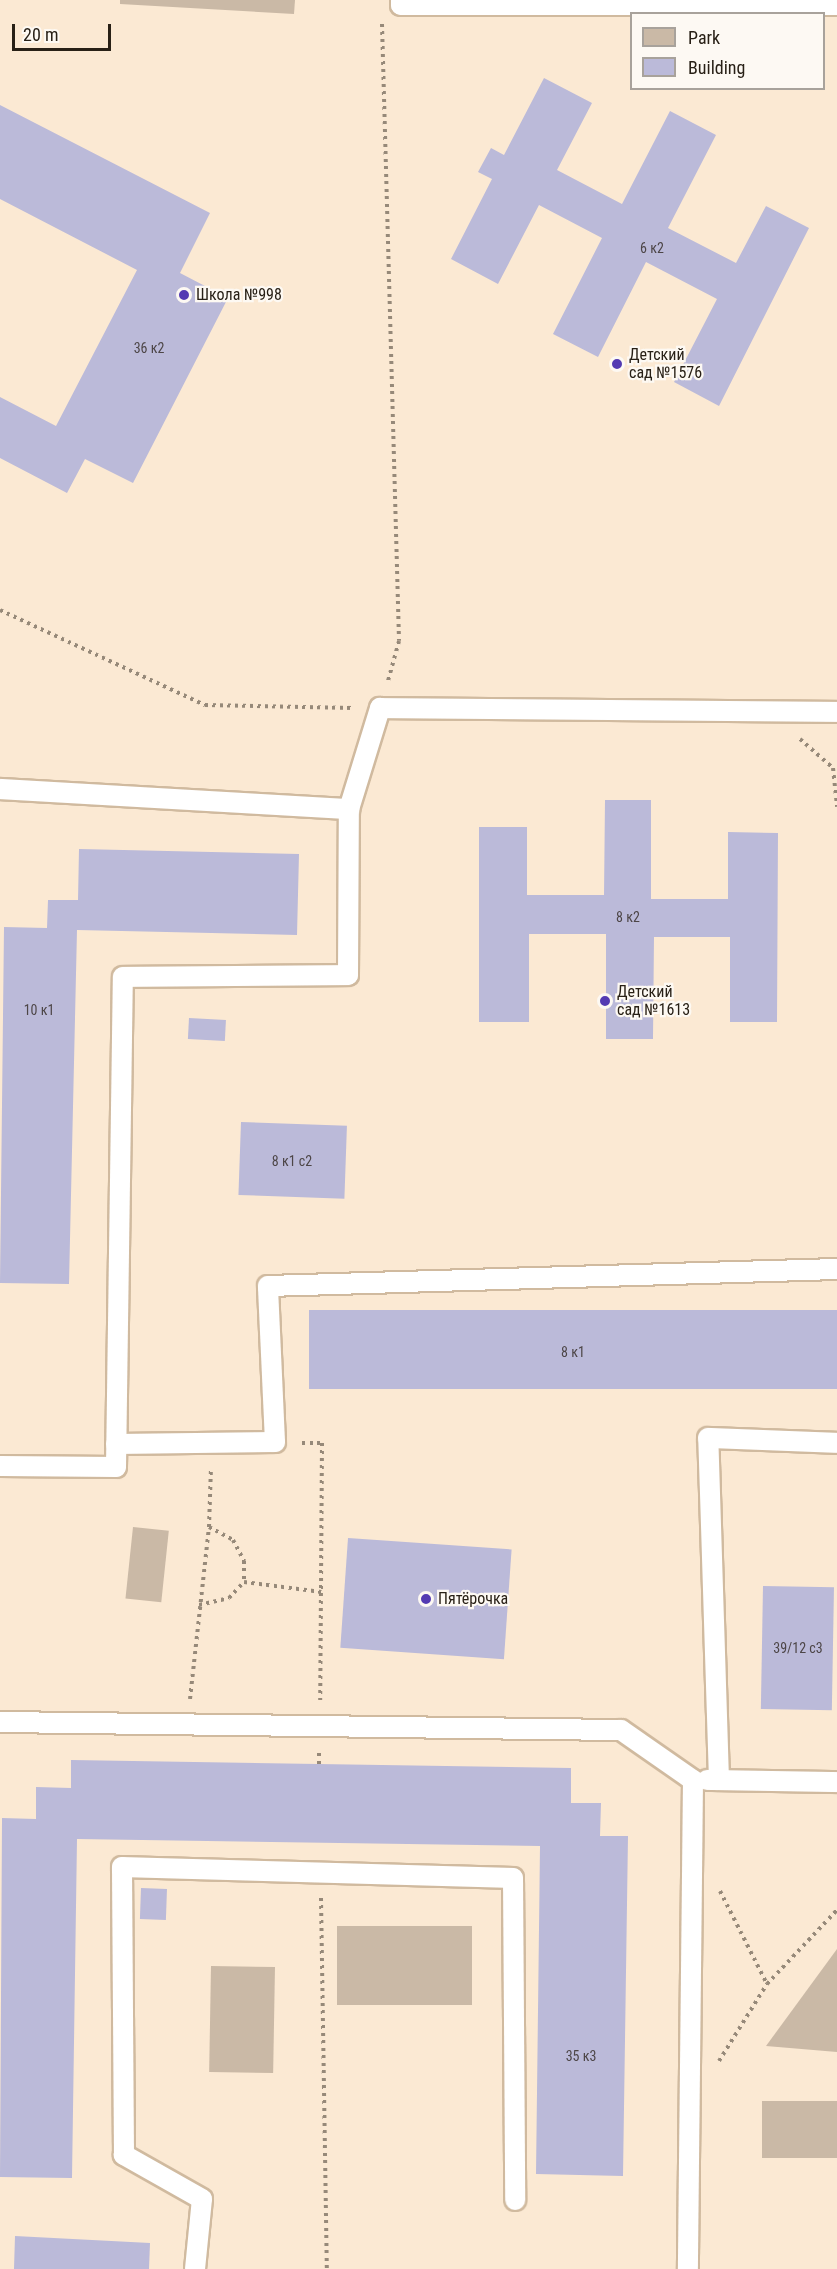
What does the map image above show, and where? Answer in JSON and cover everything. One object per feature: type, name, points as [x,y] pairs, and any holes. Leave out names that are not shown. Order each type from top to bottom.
[{"type":"lane","points":[[401,0],[401,5],[837,5]]},
{"type":"lane","points":[[0,1466],[116,1467],[123,977],[348,975],[349,810],[380,708],[837,712]]},
{"type":"lane","points":[[0,789],[349,810]]},
{"type":"lane","points":[[116,1444],[275,1442],[268,1286],[837,1269]]},
{"type":"lane","points":[[719,1780],[708,1438],[837,1443]]},
{"type":"lane","points":[[0,1722],[621,1730],[693,1780],[837,1782]]},
{"type":"lane","points":[[688,2269],[693,1780]]},
{"type":"lane","points":[[195,2269],[202,2199],[124,2155],[122,1867],[513,1878],[515,2200]]},
{"type":"path","points":[[0,610],[206,705],[380,708],[399,641],[381,33]]},
{"type":"path","points":[[767,711],[833,768],[837,807]]},
{"type":"path","points":[[275,1442],[322,1443],[319,1764]]},
{"type":"path","points":[[188,1724],[209,1527],[211,1443]]},
{"type":"path","points":[[199,1605],[229,1598],[244,1582],[244,1561],[232,1540],[209,1527]]},
{"type":"path","points":[[244,1582],[321,1592]]},
{"type":"path","points":[[321,1873],[327,2269]]},
{"type":"path","points":[[717,1884],[767,1984]]},
{"type":"path","points":[[713,2070],[767,1984],[837,1910]]},
{"type":"green space","points":[[120,0],[295,0],[294,14],[120,4]]},
{"type":"green space","points":[[133,1527],[169,1531],[161,1602],[125,1599]]},
{"type":"green space","points":[[337,1926],[472,1926],[472,2005],[337,2005]]},
{"type":"green space","points":[[837,1949],[837,2052],[766,2046]]},
{"type":"green space","points":[[211,1966],[275,1967],[273,2073],[209,2072]]},
{"type":"green space","points":[[762,2101],[837,2101],[837,2158],[762,2158]]},
{"type":"building","points":[[544,78],[592,103],[557,170],[622,204],[670,111],[716,135],[668,228],[736,263],[766,206],[809,228],[719,406],[674,382],[717,299],[646,262],[598,357],[553,334],[602,238],[539,205],[498,284],[451,259],[492,179],[478,172],[491,148],[504,155]]},
{"type":"building","points":[[0,105],[210,213],[180,273],[228,298],[133,483],[85,459],[67,493],[0,458],[0,397],[56,426],[137,270],[0,199]]},
{"type":"building","points":[[605,800],[651,800],[651,899],[728,899],[728,832],[778,833],[777,1022],[730,1022],[730,937],[654,937],[653,1039],[606,1039],[606,934],[529,934],[529,1022],[479,1022],[479,827],[527,827],[527,895],[604,895]]},
{"type":"building","points":[[79,849],[299,854],[297,935],[77,930],[69,1284],[0,1283],[4,927],[47,928],[48,900],[78,900]]},
{"type":"building","points":[[189,1018],[226,1020],[225,1041],[188,1039]]},
{"type":"building","points":[[241,1122],[347,1126],[344,1199],[238,1195]]},
{"type":"building","points":[[309,1310],[837,1310],[837,1389],[309,1389]]},
{"type":"building","name":"Пятёрочка","points":[[348,1538],[512,1549],[504,1659],[340,1648]]},
{"type":"building","points":[[763,1586],[834,1587],[832,1710],[761,1709]]},
{"type":"building","points":[[71,1760],[571,1768],[571,1803],[601,1803],[600,1836],[628,1836],[623,2176],[536,2174],[540,1846],[77,1839],[72,2178],[0,2177],[2,1818],[36,1819],[36,1787],[71,1788]]},
{"type":"building","points":[[141,1888],[167,1889],[166,1920],[140,1919]]},
{"type":"building","points":[[15,2236],[150,2243],[149,2269],[14,2269]]},
{"type":"place","name":"Школа №998","points":[[184,295]]},
{"type":"place","name":"Детский сад №1576","points":[[617,364]]},
{"type":"place","name":"Детский сад №1613","points":[[605,1001]]},
{"type":"place","name":"Пятёрочка","points":[[426,1599]]}]
